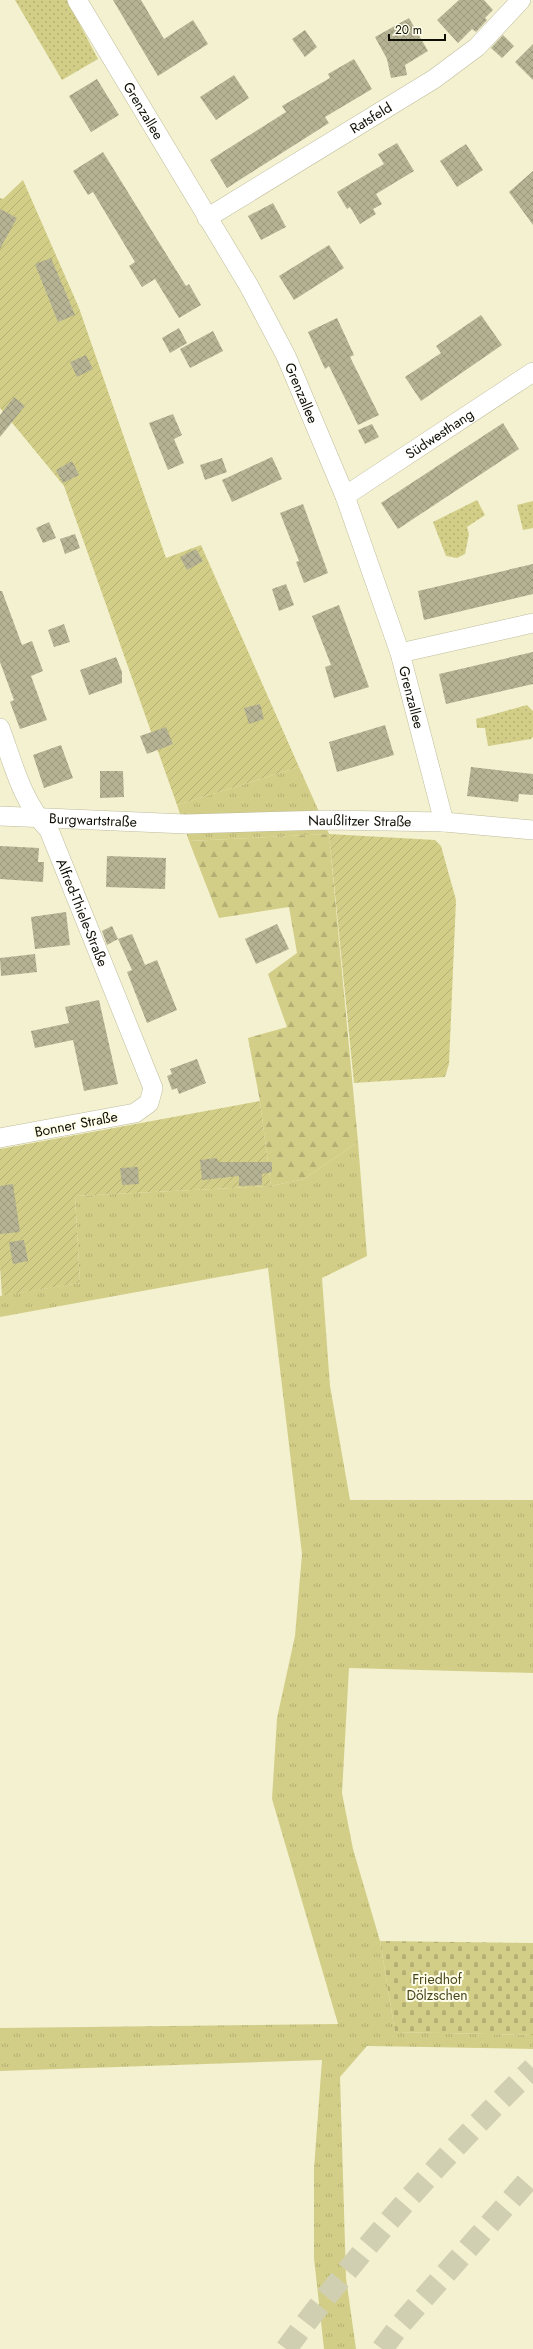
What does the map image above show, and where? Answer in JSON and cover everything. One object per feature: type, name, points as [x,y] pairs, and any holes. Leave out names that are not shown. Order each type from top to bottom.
[{"type":"street","name":"Grenzallee","points":[[77,0],[249,286],[286,356],[345,496],[400,653],[444,822]]},
{"type":"street","name":"Ratsfeld","points":[[207,218],[434,79],[477,47],[521,0]]},
{"type":"street","name":"Südwesthang","points":[[345,496],[533,372]]},
{"type":"street","points":[[400,653],[533,623]]},
{"type":"street","name":"Alfred-Thiele-Straße","points":[[0,728],[26,799],[36,817],[48,830],[153,1088],[149,1103]]},
{"type":"street","name":"Burgwartstraße","points":[[0,816],[186,824]]},
{"type":"street","name":"Naußlitzer Straße","points":[[186,824],[328,820],[444,822],[533,830]]},
{"type":"street","name":"Bonner Straße","points":[[0,1138],[135,1113],[149,1103]]},
{"type":"green space","points":[[15,0],[67,0],[98,59],[62,80]]},
{"type":"green space","points":[[23,180],[79,308],[166,558],[201,545],[299,767],[177,805],[64,486],[0,408],[0,198],[3,199]]},
{"type":"green space","points":[[477,500],[485,515],[467,527],[469,534],[465,554],[457,558],[446,556],[433,522]]},
{"type":"green space","points":[[533,501],[533,528],[523,530],[517,505]]},
{"type":"green space","points":[[527,705],[533,711],[533,737],[531,739],[488,746],[485,728],[477,728],[476,719]]},
{"type":"green space","points":[[299,767],[329,834],[189,841],[177,805]]},
{"type":"green space","points":[[329,834],[358,1142],[304,1179],[271,1186],[260,1101],[248,1038],[287,1027],[268,974],[297,953],[289,907],[219,918],[189,841]]},
{"type":"green space","points":[[329,834],[435,840],[441,846],[456,900],[449,1064],[445,1077],[354,1083]]},
{"type":"green space","points":[[260,1101],[271,1186],[75,1196],[80,1283],[2,1296],[0,1267],[0,1149]]},
{"type":"green space","points":[[358,1142],[367,1256],[322,1278],[330,1386],[350,1500],[533,1500],[533,1673],[349,1668],[342,1793],[353,1849],[380,1941],[395,2032],[533,2035],[533,2049],[367,2046],[340,2077],[346,2278],[356,2349],[324,2349],[314,2258],[314,2169],[322,2060],[0,2071],[0,2028],[338,2024],[272,1799],[277,1718],[295,1636],[302,1554],[268,1268],[0,1317],[0,1296],[80,1283],[75,1196],[271,1186],[304,1179]]},
{"type":"green space","name":"Friedhof Dölzschen","points":[[380,1941],[533,1943],[533,2035],[395,2032]]},
{"type":"building","points":[[113,0],[141,0],[164,39],[193,20],[208,44],[158,76]]},
{"type":"building","points":[[459,0],[484,0],[493,10],[485,18],[487,20],[476,32],[472,29],[458,43],[437,20]]},
{"type":"building","points":[[409,18],[428,51],[405,65],[407,75],[391,78],[387,59],[375,37]]},
{"type":"building","points":[[305,30],[317,47],[305,57],[292,39]]},
{"type":"building","points":[[503,35],[514,46],[502,58],[491,48]]},
{"type":"building","points":[[533,44],[533,80],[515,62]]},
{"type":"building","points":[[354,59],[372,89],[325,117],[329,123],[227,188],[210,160],[286,112],[282,106],[330,78],[328,74]]},
{"type":"building","points":[[234,75],[249,98],[216,120],[200,97]]},
{"type":"building","points":[[97,79],[119,115],[91,132],[69,96]]},
{"type":"building","points":[[397,143],[414,171],[376,194],[382,204],[373,209],[376,214],[360,224],[350,207],[347,209],[337,192],[384,164],[378,154]]},
{"type":"building","points":[[466,144],[483,170],[457,187],[440,161]]},
{"type":"building","points":[[103,152],[186,286],[189,284],[201,305],[179,318],[155,279],[142,287],[129,266],[135,262],[93,192],[88,195],[73,171]]},
{"type":"building","points":[[533,171],[533,225],[509,192]]},
{"type":"building","points":[[273,203],[286,227],[261,240],[248,216]]},
{"type":"building","points":[[0,209],[17,218],[0,249]]},
{"type":"building","points":[[329,245],[344,268],[294,300],[279,276]]},
{"type":"building","points":[[51,258],[75,315],[58,322],[35,264]]},
{"type":"building","points":[[481,315],[502,345],[421,401],[405,377],[441,353],[436,346]]},
{"type":"building","points":[[337,318],[354,355],[350,357],[379,415],[358,425],[329,366],[325,369],[308,332]]},
{"type":"building","points":[[179,328],[187,343],[170,353],[162,338]]},
{"type":"building","points":[[213,331],[223,351],[190,368],[180,349]]},
{"type":"building","points":[[86,355],[93,369],[77,377],[70,362]]},
{"type":"building","points":[[14,397],[25,406],[0,437],[0,415]]},
{"type":"building","points":[[173,414],[182,435],[174,439],[184,463],[168,470],[149,423]]},
{"type":"building","points":[[503,423],[519,449],[398,529],[381,503]]},
{"type":"building","points":[[372,424],[379,437],[365,444],[358,430]]},
{"type":"building","points":[[272,457],[282,479],[232,502],[222,480]]},
{"type":"building","points":[[222,458],[227,472],[205,480],[200,465]]},
{"type":"building","points":[[72,461],[79,475],[63,483],[56,470]]},
{"type":"building","points":[[303,504],[328,573],[304,583],[296,562],[299,561],[280,513]]},
{"type":"building","points":[[49,522],[56,538],[43,543],[36,528]]},
{"type":"building","points":[[75,534],[80,548],[65,554],[60,539]]},
{"type":"building","points":[[196,549],[203,561],[187,570],[180,557]]},
{"type":"building","points":[[533,564],[533,594],[424,620],[418,591]]},
{"type":"building","points":[[286,584],[294,605],[279,611],[272,589]]},
{"type":"building","points":[[0,591],[2,591],[22,645],[32,641],[43,671],[31,676],[47,720],[20,729],[10,702],[14,700],[0,662]]},
{"type":"building","points":[[339,605],[369,687],[334,698],[325,667],[331,665],[312,616]]},
{"type":"building","points":[[64,624],[70,642],[54,647],[48,630]]},
{"type":"building","points":[[533,652],[533,684],[446,704],[439,674]]},
{"type":"building","points":[[116,657],[122,672],[122,683],[89,695],[80,670]]},
{"type":"building","points":[[260,704],[264,719],[249,724],[244,708]]},
{"type":"building","points":[[385,725],[394,755],[337,772],[329,742]]},
{"type":"building","points":[[166,727],[173,744],[147,754],[140,736]]},
{"type":"building","points":[[61,745],[73,778],[44,788],[33,755]]},
{"type":"building","points":[[471,767],[533,774],[533,795],[519,794],[518,802],[467,796]]},
{"type":"building","points":[[100,771],[123,771],[124,797],[100,798]]},
{"type":"building","points":[[0,846],[39,848],[38,862],[44,862],[43,882],[0,879]]},
{"type":"building","points":[[107,856],[166,858],[165,889],[106,887]]},
{"type":"building","points":[[66,912],[70,945],[35,949],[31,917]]},
{"type":"building","points":[[277,924],[289,949],[256,964],[245,939]]},
{"type":"building","points":[[112,926],[118,939],[107,945],[102,931]]},
{"type":"building","points":[[132,934],[145,965],[157,960],[177,1010],[147,1023],[127,972],[132,970],[118,939]]},
{"type":"building","points":[[35,954],[37,972],[1,976],[0,958]]},
{"type":"building","points":[[99,1000],[118,1084],[84,1091],[73,1040],[35,1048],[31,1031],[69,1023],[65,1007]]},
{"type":"building","points":[[197,1059],[206,1083],[179,1094],[177,1088],[172,1090],[167,1076],[172,1074],[170,1069]]},
{"type":"building","points":[[217,1158],[218,1162],[272,1162],[272,1172],[262,1174],[262,1185],[239,1186],[239,1176],[202,1180],[200,1160]]},
{"type":"building","points":[[138,1167],[139,1184],[122,1185],[120,1168]]},
{"type":"building","points":[[13,1184],[20,1232],[0,1234],[0,1186]]},
{"type":"building","points":[[24,1240],[28,1261],[13,1264],[9,1242]]},
{"type":"tunnel","points":[[286,2349],[344,2275],[404,2204],[467,2135],[533,2068]]},
{"type":"tunnel","points":[[382,2349],[400,2325],[533,2175]]}]
